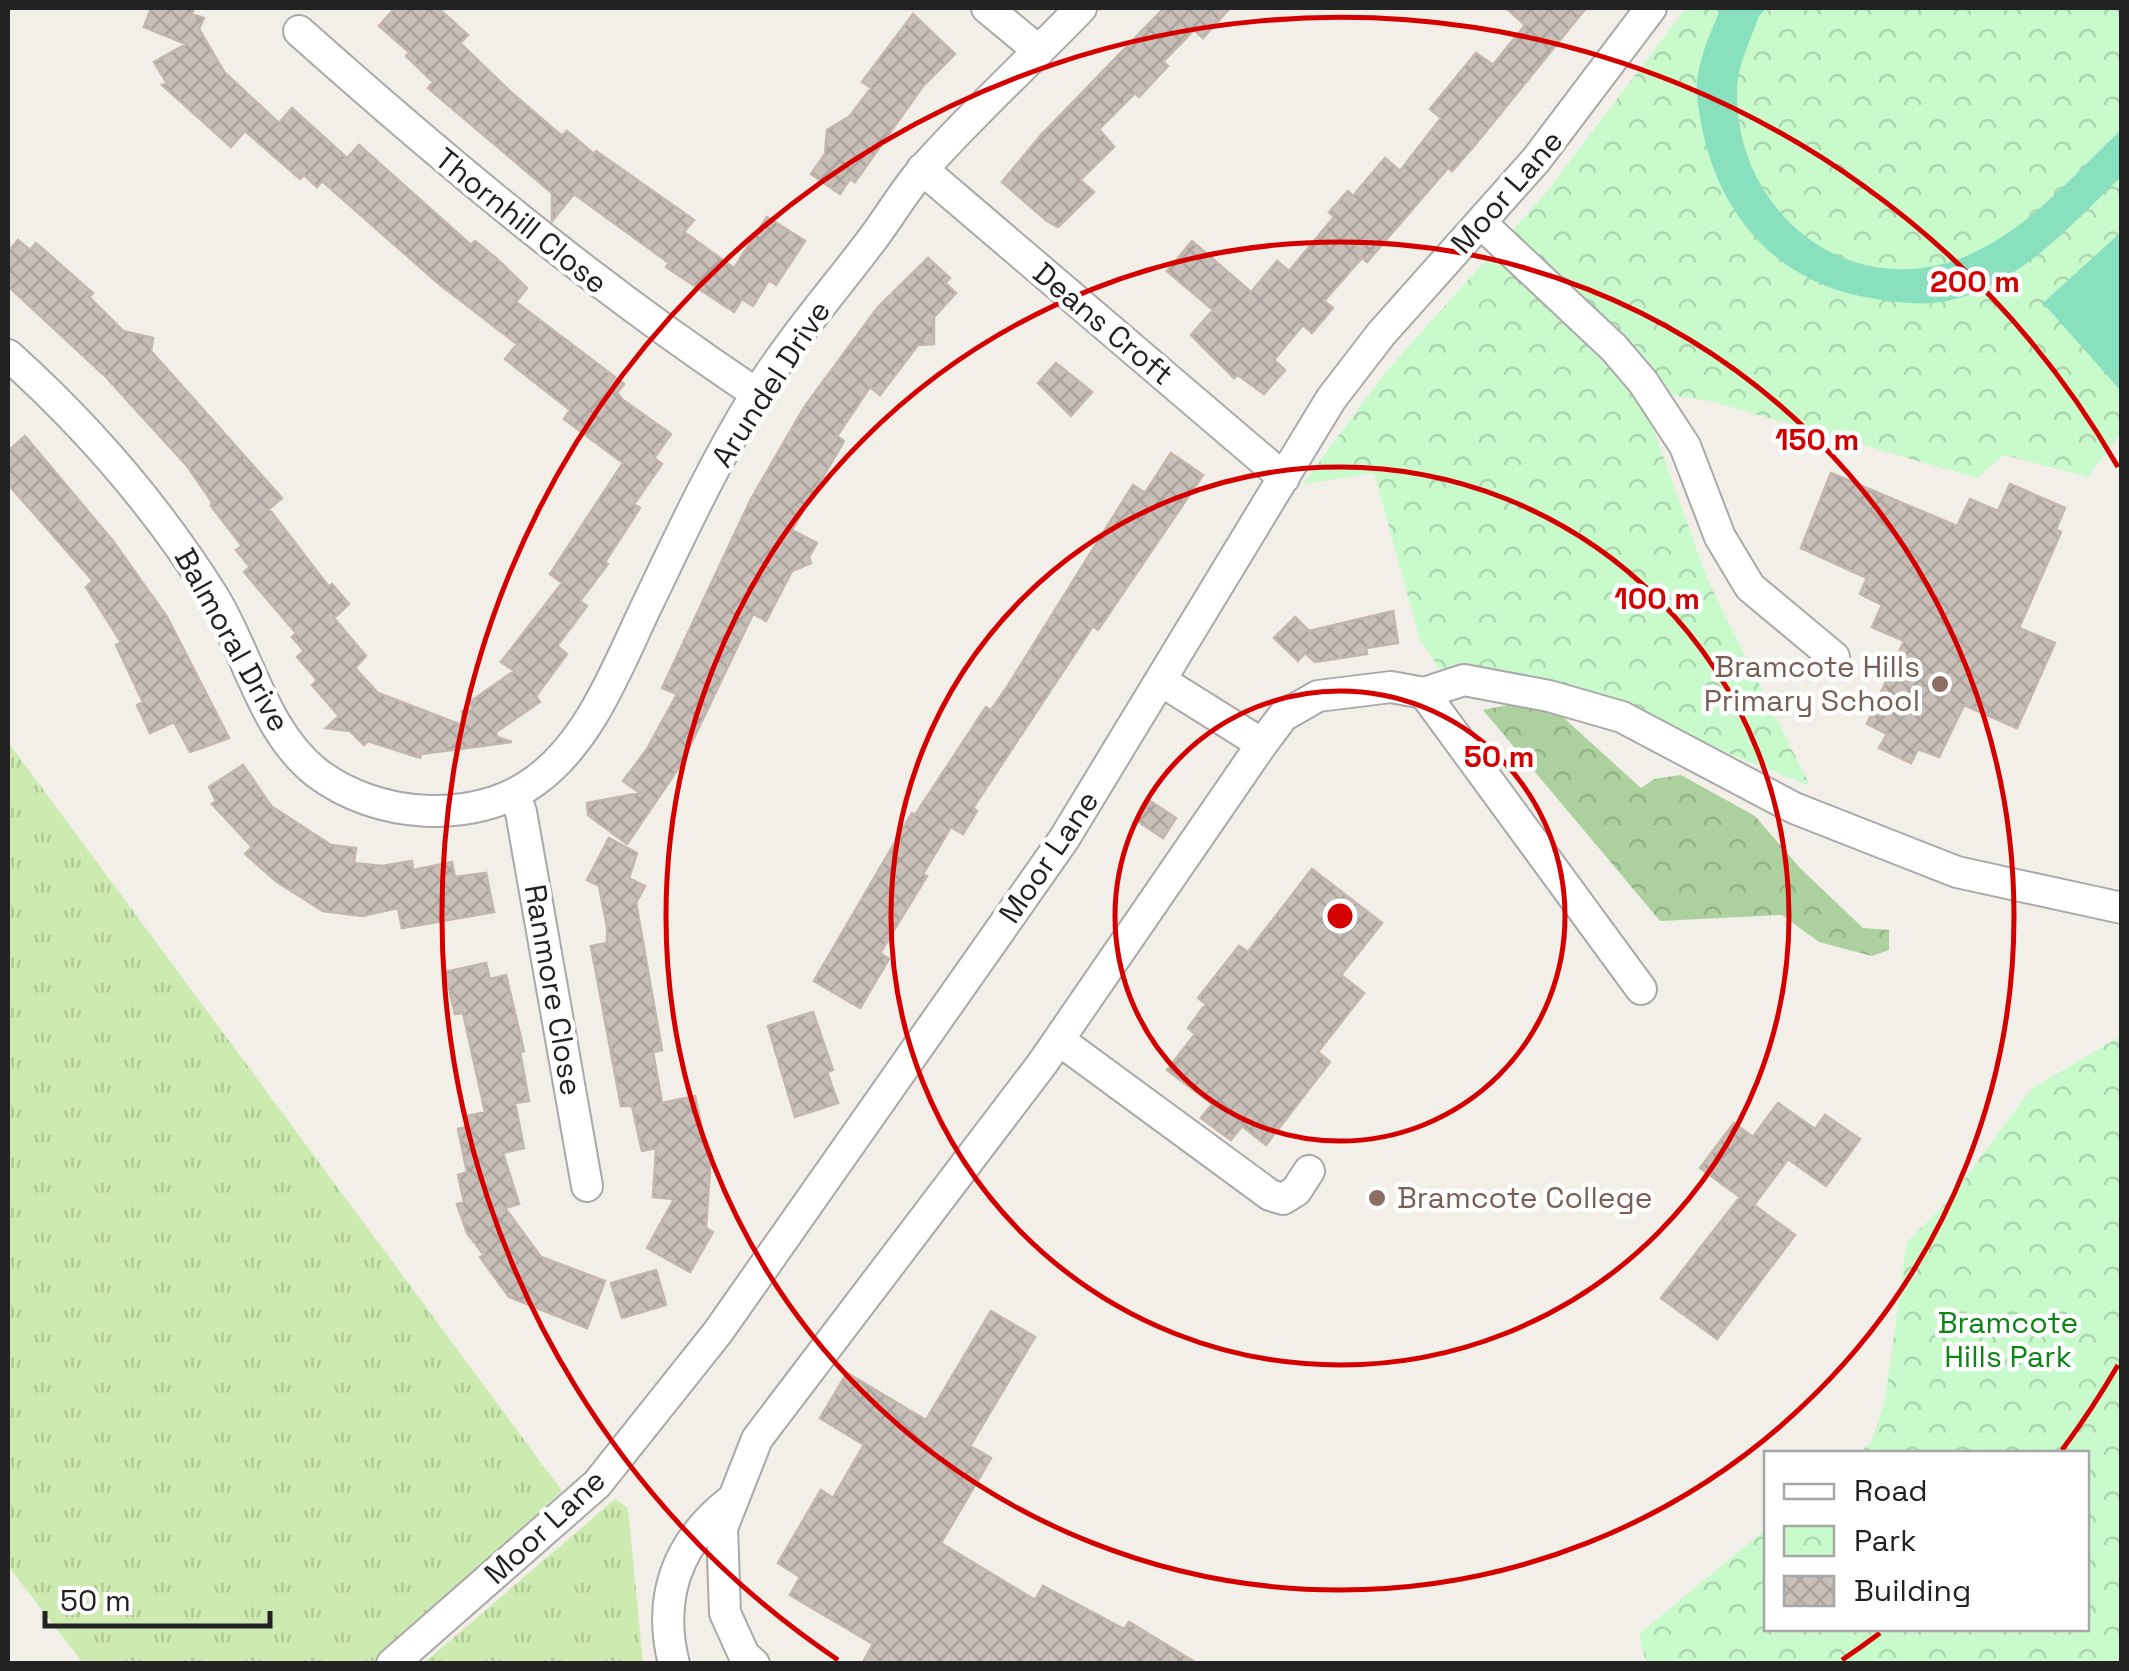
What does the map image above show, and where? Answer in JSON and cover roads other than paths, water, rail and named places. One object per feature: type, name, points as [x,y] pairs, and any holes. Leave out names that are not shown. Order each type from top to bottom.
[{"type":"street","points":[[987,8],[1039,52]]},
{"type":"street","name":"Arundel Drive","points":[[514,794],[552,768],[582,730],[702,490],[757,394],[922,170],[1081,8]]},
{"type":"street","name":"Moor Lane","points":[[392,1664],[597,1484],[718,1332],[1064,839],[1358,364],[1573,114],[1651,8]]},
{"type":"street","name":"Thornhill Close","points":[[299,31],[482,193],[647,321],[757,394]]},
{"type":"street","name":"Deans Croft","points":[[922,170],[1284,478]]},
{"type":"street","points":[[1482,224],[1614,348],[1643,382],[1685,446],[1720,537],[1750,587],[1834,656]]},
{"type":"street","name":"Balmoral Drive","points":[[8,355],[77,422],[179,544],[217,602],[271,712],[314,771],[372,803],[425,811],[466,807],[514,794]]},
{"type":"street","points":[[754,1664],[744,1656],[724,1614],[722,1528],[757,1439],[1059,1040],[1283,716],[1318,696],[1391,687],[1424,692],[1464,680],[1622,717],[1794,808],[1958,872],[2122,908]]},
{"type":"street","points":[[1163,682],[1262,744]]},
{"type":"street","points":[[1424,692],[1641,988]]},
{"type":"street","name":"Ranmore Close","points":[[514,794],[521,812],[587,1186]]},
{"type":"street","points":[[1059,1040],[1270,1195],[1283,1198],[1296,1190],[1308,1171]]},
{"type":"street","points":[[674,1664],[667,1638],[668,1588],[686,1546],[707,1520],[732,1499]]},
{"type":"place","name":"Bramcote Hills Primary School","points":[[1940,684]]},
{"type":"place","name":"Bramcote College","points":[[1377,1198]]},
{"type":"park label","name":"Bramcote Hills Park","points":[[2008,1340]]}]
